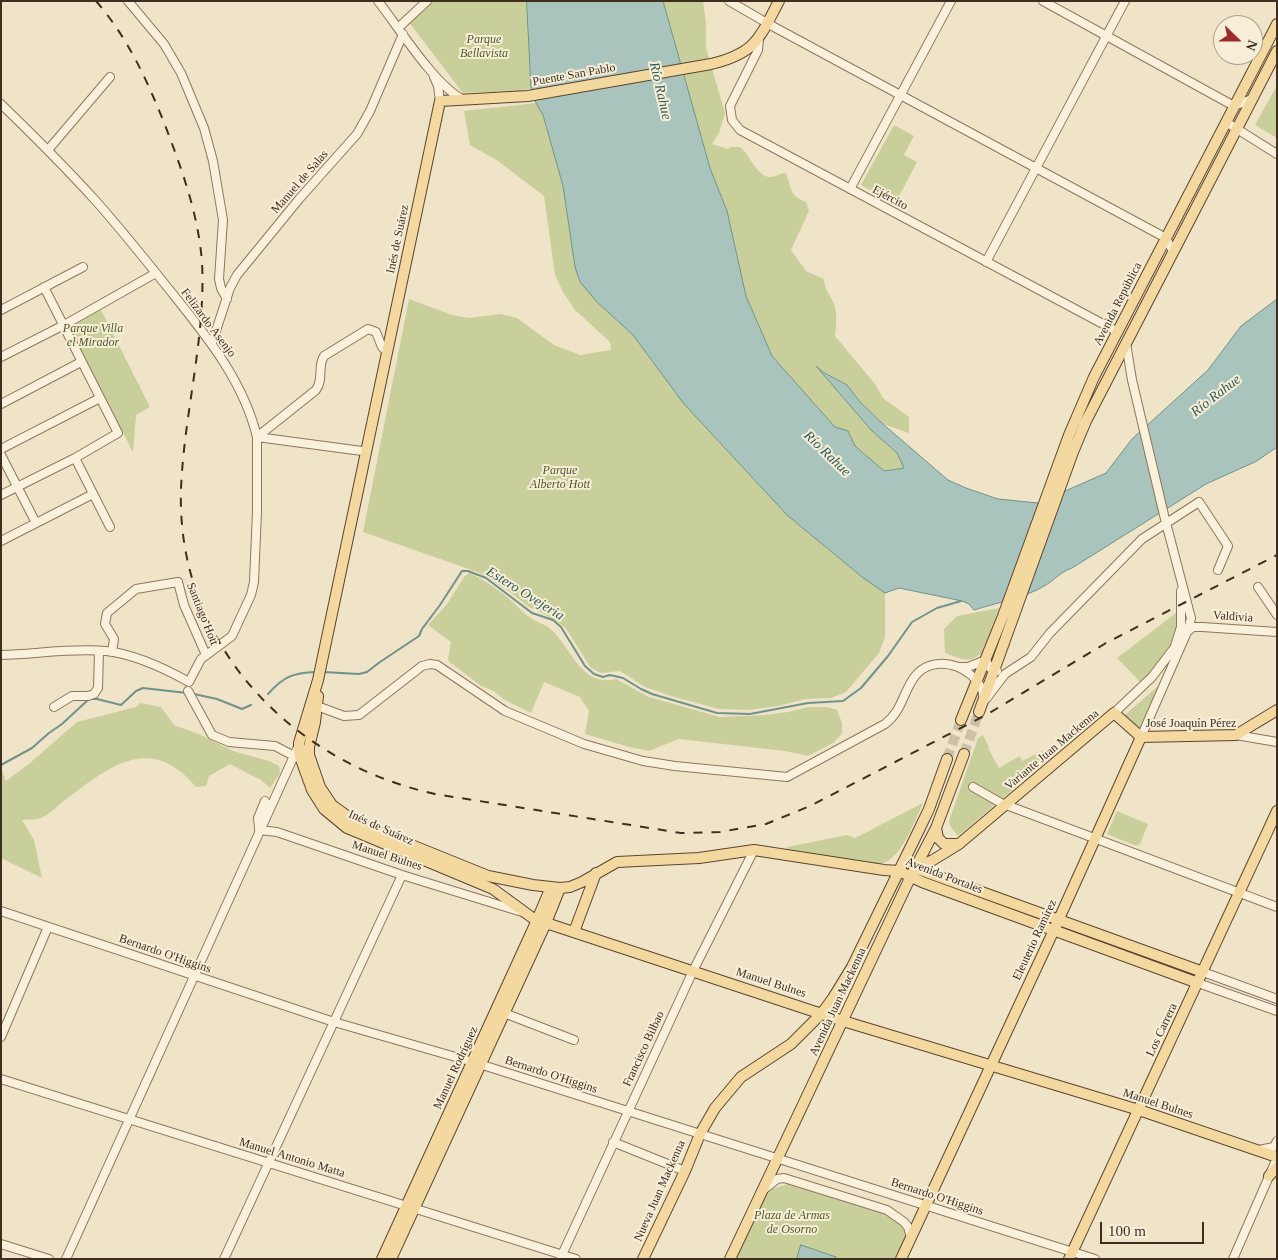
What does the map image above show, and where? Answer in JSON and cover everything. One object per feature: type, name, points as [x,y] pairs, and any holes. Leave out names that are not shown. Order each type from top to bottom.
[{"type":"main road","points":[[759,39],[780,1]]},
{"type":"main road","name":"Avenida República","points":[[986,660],[1083,400],[1277,24]]},
{"type":"main road","name":"Puente San Pablo","points":[[440,101],[528,96],[711,64],[730,59],[746,51],[759,39]]},
{"type":"main road","name":"Avenida República","points":[[994,671],[1067,467],[1086,421],[1277,51]]},
{"type":"main road","points":[[1255,67],[1263,77]]},
{"type":"main road","name":"Inés de Suárez","points":[[440,101],[374,414],[364,453],[356,502],[321,668],[299,743],[300,760],[308,781],[324,809],[347,828],[477,872],[533,885]]},
{"type":"main road","points":[[961,720],[986,660]]},
{"type":"main road","points":[[980,709],[994,671]]},
{"type":"main road","name":"Inés de Suárez","points":[[318,680],[315,722],[308,751],[320,787],[332,805],[357,823],[392,842],[493,889],[526,914]]},
{"type":"main road","points":[[1236,735],[1277,710]]},
{"type":"main road","name":"José Joaquín Pérez","points":[[1114,713],[1141,737],[1236,735]]},
{"type":"main road","name":"Variante Juan Mackenna","points":[[913,872],[959,844],[1114,713]]},
{"type":"main road","name":"Eleuterio Ramírez","points":[[901,1259],[1054,930],[1141,737]]},
{"type":"main road","name":"Avenida Juan Mackenna","points":[[730,1259],[913,872],[936,828],[964,754]]},
{"type":"main road","name":"Avenida Juan Mackenna","points":[[700,1134],[715,1108],[741,1077],[791,1044],[822,1013],[846,978],[929,808],[947,759]]},
{"type":"main road","name":"Los Carrera","points":[[1071,1255],[1277,811]]},
{"type":"main road","points":[[936,828],[938,838],[944,844],[959,844]]},
{"type":"main road","name":"Avenida Portales","points":[[533,885],[555,887],[575,885],[612,863],[619,861],[699,858],[754,850],[884,870],[913,872],[978,890],[1203,972]]},
{"type":"main road","name":"Avenida Portales","points":[[913,872],[922,882],[1198,982]]},
{"type":"main road","points":[[574,932],[596,873]]},
{"type":"main road","points":[[546,923],[569,919],[580,907],[584,891],[575,885]]},
{"type":"main road","name":"Manuel Rodríguez","points":[[477,1064],[504,1013],[546,923],[555,887]]},
{"type":"main road","points":[[974,901],[978,890]]},
{"type":"main road","points":[[998,910],[1002,899]]},
{"type":"main road","points":[[1016,916],[1020,906]]},
{"type":"main road","name":"Manuel Bulnes","points":[[526,914],[546,923],[843,1021],[1139,1110],[1277,1157]]},
{"type":"main road","name":"Manuel Rodríguez","points":[[382,1259],[410,1207],[546,923]]},
{"type":"main road","points":[[1148,964],[1152,954]]},
{"type":"main road","name":"Nueva Juan Mackenna","points":[[644,1259],[700,1134]]},
{"type":"main road","points":[[1269,1176],[1277,1167]]},
{"type":"main road","name":"Manuel Rodríguez","points":[[391,1259],[410,1207]]},
{"type":"street","points":[[128,1],[164,44],[181,73],[204,128],[213,161],[223,220],[219,278],[221,288],[227,298]]},
{"type":"street","points":[[378,1],[431,71],[447,88],[464,100]]},
{"type":"street","points":[[401,31],[427,1]]},
{"type":"street","points":[[729,1],[1166,238],[1174,252]]},
{"type":"street","points":[[850,189],[951,1]]},
{"type":"street","points":[[1043,1],[1234,106],[1252,99]]},
{"type":"street","points":[[986,262],[1125,1]]},
{"type":"street","name":"Manuel de Salas","points":[[212,343],[233,281],[244,265],[357,134],[370,111],[401,31]]},
{"type":"street","name":"Ejército","points":[[759,39],[758,50],[730,106],[732,120],[740,130],[1118,332]]},
{"type":"street","name":"Inés de Suárez","points":[[431,71],[438,86],[440,101]]},
{"type":"street","points":[[48,150],[110,77]]},
{"type":"street","name":"Felizardo Asenjo","points":[[1,104],[94,199],[212,343],[244,399],[257,437],[258,511],[252,589],[232,636],[201,659],[189,682],[144,662],[112,652]]},
{"type":"street","points":[[1226,122],[1276,154]]},
{"type":"street","points":[[1,310],[83,267]]},
{"type":"street","points":[[1,357],[64,325],[156,273]]},
{"type":"street","points":[[1,495],[75,458],[118,433],[44,287]]},
{"type":"street","points":[[257,437],[316,390],[321,381],[320,363],[324,356],[368,329],[376,332],[382,347],[387,352]]},
{"type":"street","name":"Eleuterio Ramírez","points":[[1126,341],[1132,380],[1166,525],[1191,618],[1188,630],[1141,737]]},
{"type":"street","points":[[1,404],[81,362]]},
{"type":"street","points":[[1,449],[100,398]]},
{"type":"street","points":[[257,437],[364,453]]},
{"type":"street","points":[[1,455],[36,523]]},
{"type":"street","points":[[75,458],[110,527]]},
{"type":"street","points":[[1,541],[93,494]]},
{"type":"street","points":[[980,709],[1009,671],[1031,658],[1050,633],[1142,539],[1199,502],[1228,546],[1218,570]]},
{"type":"street","name":"Santiago Hott","points":[[112,652],[114,639],[105,624],[107,613],[136,589],[178,582],[184,605],[206,655]]},
{"type":"street","name":"Eleuterio Ramírez","points":[[1181,584],[1181,610],[1188,630]]},
{"type":"street","points":[[1258,587],[1277,615]]},
{"type":"street","points":[[1167,658],[1179,633],[1181,610]]},
{"type":"street","points":[[1190,612],[1202,623],[1212,627]]},
{"type":"street","points":[[1158,696],[1168,684],[1191,634],[1198,626]]},
{"type":"street","name":"Valdivia","points":[[1188,630],[1198,626],[1277,632]]},
{"type":"street","name":"Variante Juan Mackenna","points":[[1114,713],[1140,690],[1188,630]]},
{"type":"street","points":[[54,707],[72,696],[94,694],[98,688],[98,651]]},
{"type":"street","points":[[1,655],[112,652]]},
{"type":"street","points":[[317,706],[344,716],[359,714],[422,666],[430,664],[442,668],[505,711],[596,748],[659,764],[786,777],[892,718],[913,679],[924,669],[942,663],[958,667],[968,667],[986,660],[994,671],[1009,671]]},
{"type":"street","points":[[958,667],[977,681],[983,691],[980,709]]},
{"type":"street","points":[[958,667],[970,682],[972,695]]},
{"type":"street","points":[[189,694],[212,735],[229,742],[275,746],[294,756]]},
{"type":"street","name":"José Joaquín Pérez","points":[[1236,735],[1277,742]]},
{"type":"street","points":[[66,1259],[299,743]]},
{"type":"street","points":[[973,787],[1008,804],[1095,839],[1277,907]]},
{"type":"street","points":[[260,830],[258,818],[265,801]]},
{"type":"street","name":"Manuel Bulnes","points":[[260,830],[277,832],[402,875],[526,914]]},
{"type":"street","name":"Francisco Bilbao","points":[[561,1257],[693,971],[754,850]]},
{"type":"street","points":[[224,1259],[402,875]]},
{"type":"street","name":"Bernardo O'Higgins","points":[[1,911],[334,1022],[477,1064],[926,1205],[1071,1255],[1095,1259]]},
{"type":"street","points":[[1,1037],[48,926]]},
{"type":"street","name":"Avenida Portales","points":[[1203,972],[1277,999]]},
{"type":"street","name":"Avenida Portales","points":[[1198,982],[1277,1011]]},
{"type":"street","points":[[1257,1004],[1262,993]]},
{"type":"street","points":[[504,1013],[574,1040]]},
{"type":"street","name":"Manuel Antonio Matta","points":[[1,1079],[410,1207],[561,1257],[576,1259]]},
{"type":"street","points":[[1259,1150],[1274,1147],[1277,1141]]},
{"type":"street","points":[[613,1142],[685,1171]]},
{"type":"street","points":[[1233,1259],[1277,1157]]},
{"type":"street","points":[[762,1192],[777,1179],[791,1180],[887,1210],[904,1222],[908,1227],[911,1237]]},
{"type":"street","points":[[1,1244],[49,1259]]},
{"type":"green space","name":"Parque Bellavista","points":[[431,1],[527,1],[531,88],[520,91],[463,93],[408,21]]},
{"type":"green space","points":[[663,1],[703,1],[706,24],[706,48],[725,113],[719,133],[712,144],[728,149],[740,147],[761,174],[765,176],[772,177],[786,173],[793,194],[806,202],[809,211],[791,250],[806,271],[824,279],[826,289],[836,310],[835,336],[875,384],[883,398],[909,417],[909,433],[883,424],[860,402],[847,385],[818,368],[872,431],[897,453],[905,469],[884,471],[854,446],[848,432],[835,427],[772,356],[746,296],[727,211],[710,168]]},
{"type":"green space","points":[[1277,87],[1277,138],[1255,125]]},
{"type":"green space","name":"Parque Alberto Hott","points":[[536,103],[543,115],[563,186],[575,267],[597,302],[633,335],[684,404],[787,515],[862,577],[885,593],[885,637],[879,653],[846,692],[831,698],[806,699],[778,706],[749,710],[719,709],[645,687],[620,671],[601,673],[591,668],[565,627],[529,607],[480,573],[363,532],[409,299],[452,315],[469,318],[501,314],[517,318],[554,345],[580,355],[611,350],[610,342],[575,310],[555,275],[544,196],[498,161],[470,145],[464,111]]},
{"type":"green space","points":[[894,125],[914,136],[904,155],[917,162],[895,204],[861,185]]},
{"type":"green space","name":"Parque Villa el Mirador","points":[[101,310],[150,407],[136,415],[133,452],[69,327]]},
{"type":"green space","points":[[469,573],[493,586],[526,615],[548,627],[556,634],[584,671],[593,677],[603,680],[616,679],[649,697],[720,717],[765,715],[809,707],[827,707],[837,710],[842,723],[842,734],[833,743],[808,756],[785,751],[679,739],[649,751],[585,734],[589,711],[580,697],[544,682],[531,713],[503,699],[494,691],[481,686],[451,663],[448,660],[451,642],[428,625],[447,604],[464,577]]},
{"type":"green space","points":[[999,608],[982,652],[978,656],[965,659],[945,653],[944,629],[957,616]]},
{"type":"green space","points":[[1176,613],[1178,630],[1173,645],[1142,684],[1117,658]]},
{"type":"green space","points":[[1157,687],[1160,689],[1140,732],[1124,721],[1125,715]]},
{"type":"green space","points":[[140,703],[161,707],[174,725],[201,735],[233,751],[269,761],[279,766],[280,773],[270,788],[261,780],[230,764],[209,776],[206,786],[196,787],[179,770],[162,761],[146,758],[130,761],[98,776],[44,817],[22,820],[34,840],[42,878],[1,858],[1,768],[6,781],[77,722],[136,707]]},
{"type":"green space","points":[[983,735],[999,768],[1020,756],[1022,761],[1042,751],[1050,758],[958,836],[950,826],[949,821],[978,738]]},
{"type":"green space","points":[[923,803],[898,852],[884,863],[787,850],[787,847],[847,835],[855,838]]},
{"type":"green space","points":[[1117,811],[1148,824],[1140,844],[1136,846],[1107,834]]},
{"type":"green space","name":"Plaza de Armas de Osorno","points":[[791,1183],[891,1214],[906,1231],[907,1236],[897,1259],[734,1259],[766,1191]]},
{"type":"water","name":"Río Rahue","points":[[527,1],[663,1],[710,168],[727,211],[746,296],[772,356],[835,427],[848,431],[855,446],[884,471],[904,468],[897,453],[872,431],[816,366],[847,385],[860,402],[883,424],[948,480],[998,499],[1038,503],[1106,473],[1132,439],[1208,370],[1241,326],[1277,299],[1277,447],[1257,461],[1206,484],[1046,585],[1030,593],[974,610],[969,604],[962,601],[899,588],[885,593],[862,577],[787,515],[684,404],[633,335],[597,302],[580,282],[575,267],[563,186],[543,115],[536,103],[531,88]]},
{"type":"water","points":[[801,1245],[836,1257],[835,1259],[797,1259]]},
{"type":"waterway","name":"Estero Ovejeria","points":[[323,672],[359,674],[367,672],[419,636],[462,571],[468,571],[486,578],[532,613],[553,620],[561,627],[585,666],[594,674],[603,677],[610,675],[623,678],[652,694],[717,713],[750,714],[808,703],[843,701],[861,688],[888,656],[912,622],[937,608],[961,601]]},
{"type":"waterway","name":"Estero Ovejeria","points":[[268,694],[284,679],[301,673],[316,672]]},
{"type":"waterway","name":"Estero Ovejeria","points":[[1,765],[32,748],[89,699],[121,705],[136,691],[143,688],[187,693]]},
{"type":"waterway","name":"Estero Ovejeria","points":[[194,694],[217,699],[242,709],[251,705]]},
{"type":"tunnel","points":[[964,754],[979,712]]},
{"type":"tunnel","points":[[947,759],[961,720]]},
{"type":"railway","points":[[96,1],[118,30],[144,76],[177,158],[197,226],[202,262],[201,319],[186,432],[181,489],[184,545],[198,597],[221,644],[251,687],[289,724],[333,754],[382,778],[435,794],[681,833],[720,832],[766,824],[810,806],[986,715],[1106,643],[1277,555]]}]
